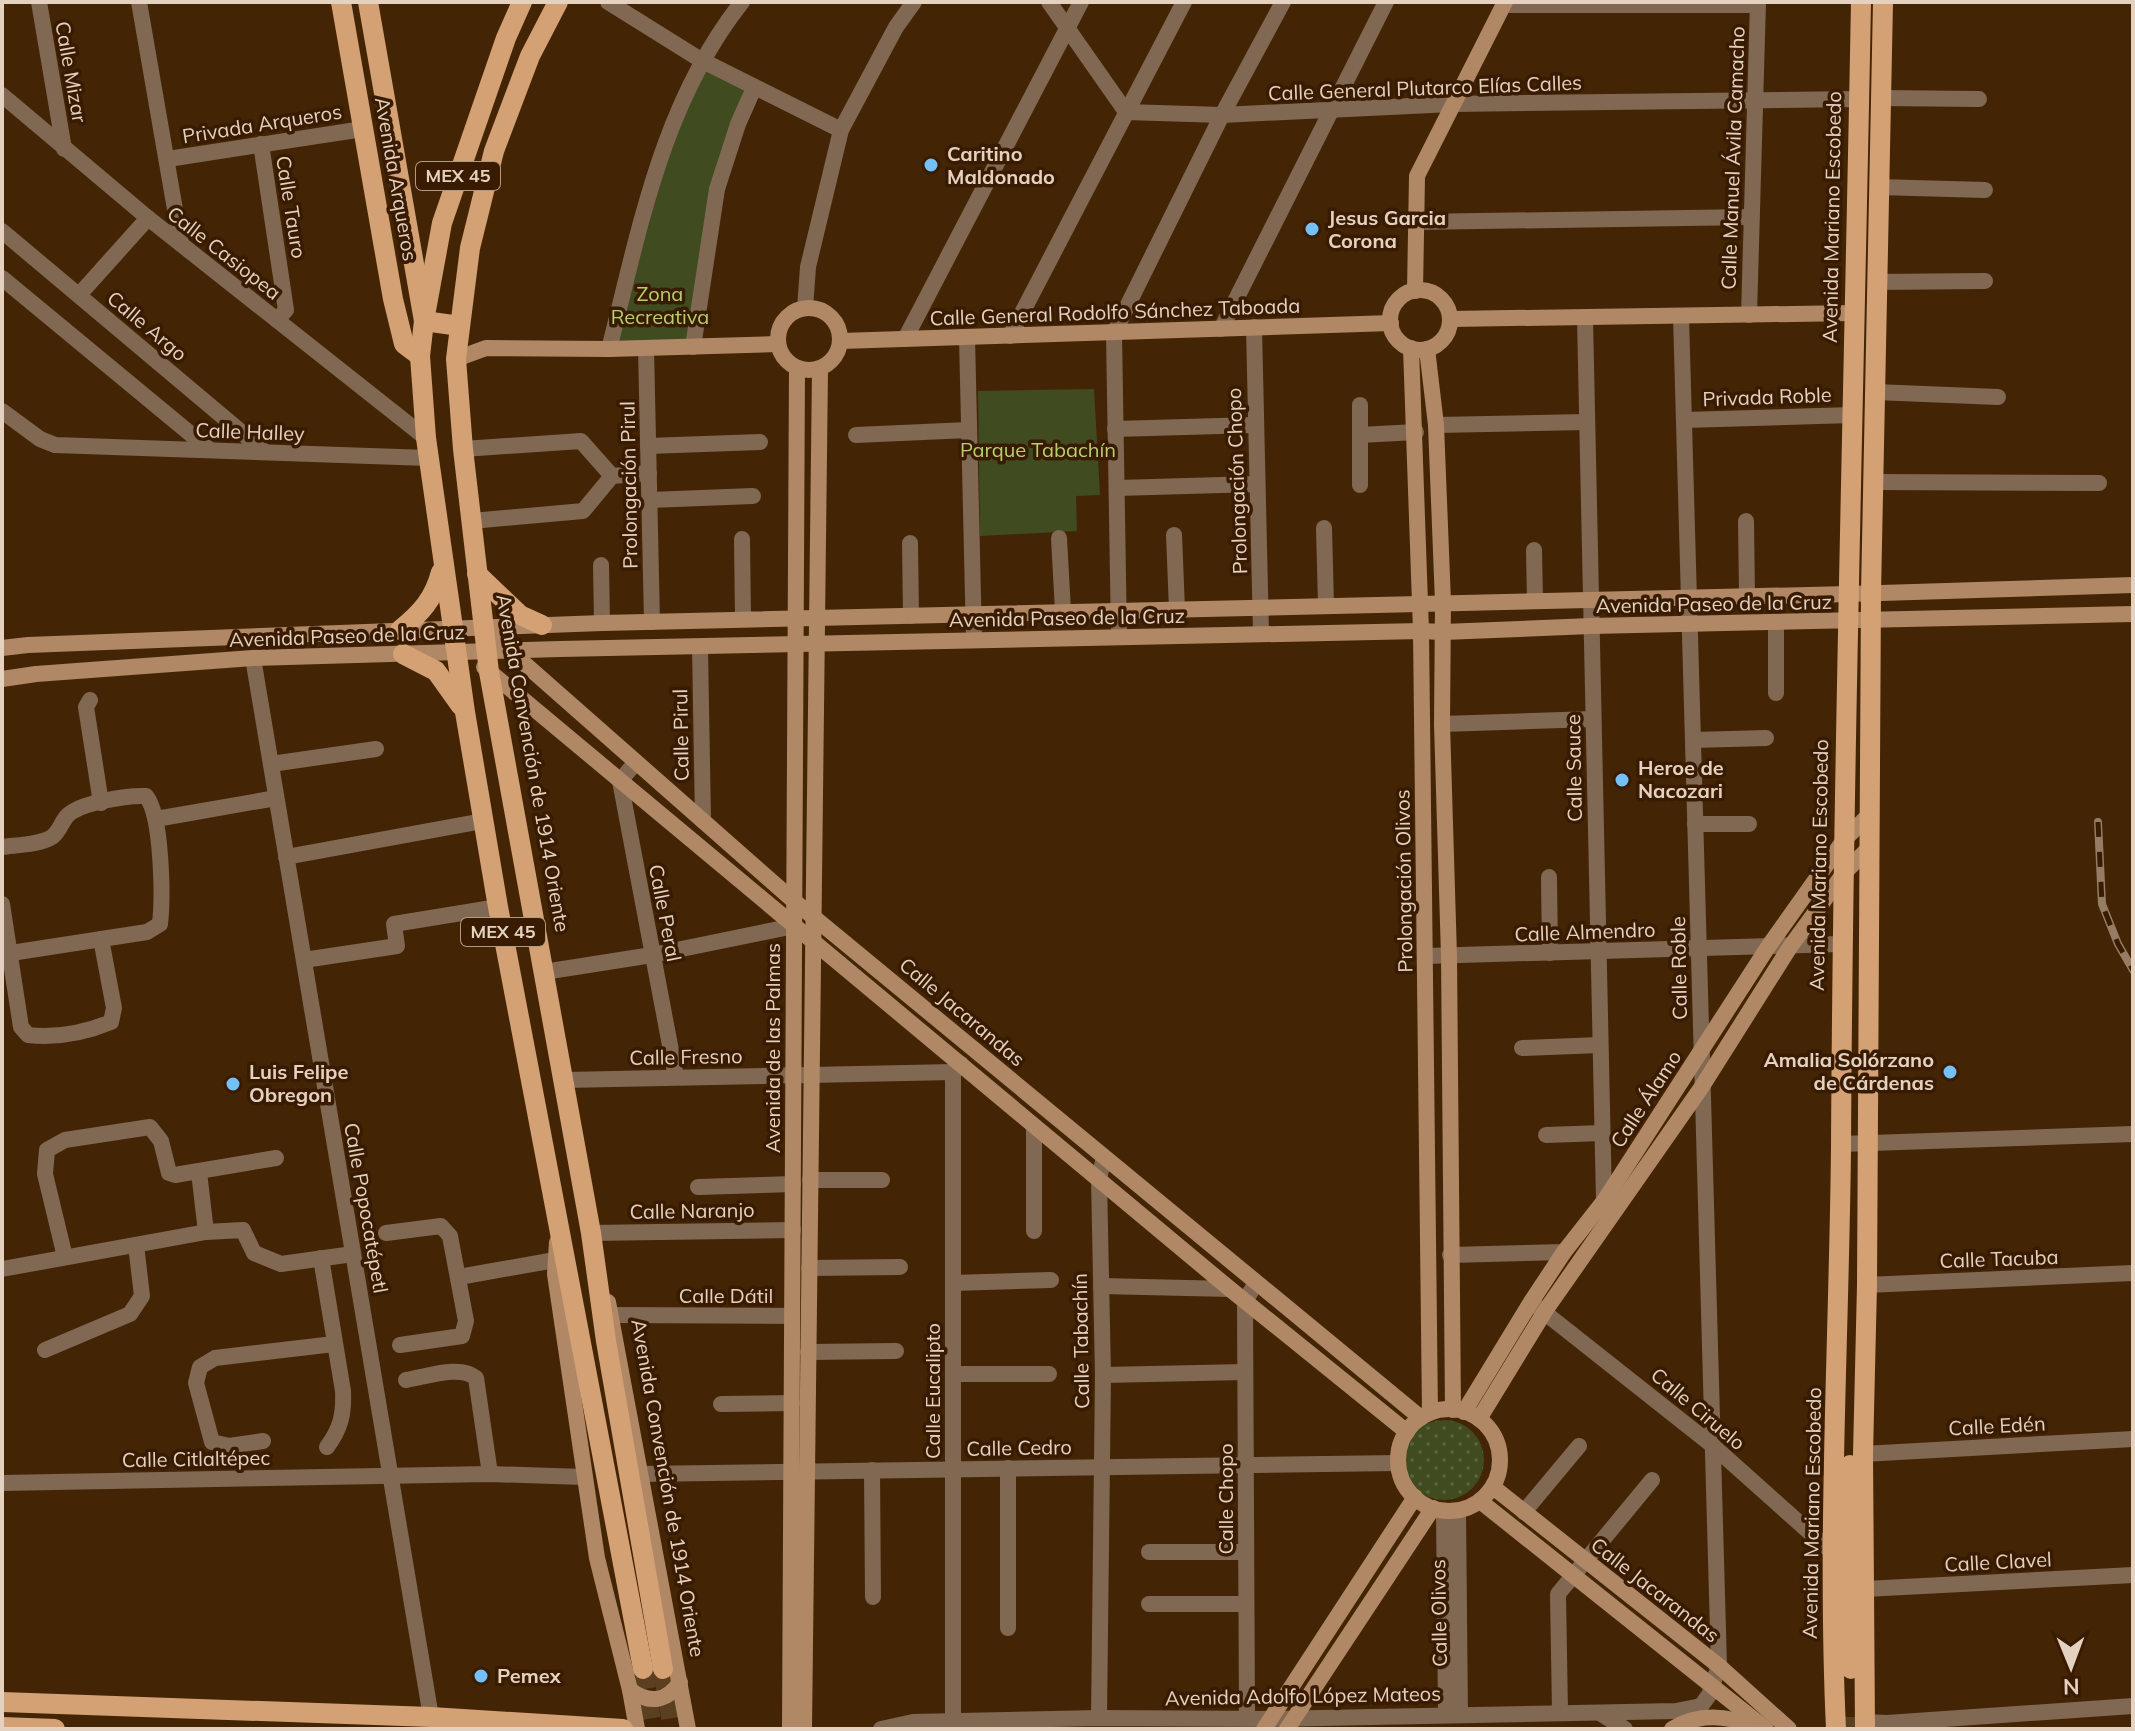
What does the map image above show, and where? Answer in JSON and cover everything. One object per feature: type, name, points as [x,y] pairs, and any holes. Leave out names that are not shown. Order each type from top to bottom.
[{"type":"main road","name":"Avenida Arqueros","points":[[341,2],[400,330],[404,344],[420,356]]},
{"type":"main road","name":"Avenida Arqueros","points":[[368,2],[424,321]]},
{"type":"main road","name":"Avenida Convención de 1914 Oriente","points":[[522,2],[506,38],[442,223],[420,356],[427,448],[452,628],[475,657],[544,972],[564,1080],[595,1257],[653,1669],[560,1228],[498,907],[465,712],[475,657],[484,628],[456,359],[470,248],[494,151],[530,56],[558,2]]},
{"type":"main road","name":"Avenida Mariano Escobedo","points":[[1854,1724],[1834,1554],[1841,944],[1861,2]]},
{"type":"main road","points":[[1854,1724],[1865,1589],[1863,1454],[1867,1285],[1871,593],[1883,2]]},
{"type":"main road","points":[[424,321],[460,326]]},
{"type":"main road","points":[[420,356],[456,359]]},
{"type":"main road","points":[[400,630],[434,596],[443,564]]},
{"type":"main road","points":[[477,574],[520,615],[542,625]]},
{"type":"main road","points":[[403,654],[436,671],[465,712]]},
{"type":"main road","points":[[1854,1724],[1851,1415],[1864,1377]]},
{"type":"main road","points":[[2,1701],[431,1717],[623,1729]]},
{"type":"main road","points":[[2,1727],[55,1729]]},
{"type":"street","name":"Calle Mizar","points":[[39,2],[64,149]]},
{"type":"street","points":[[139,2],[181,244]]},
{"type":"street","points":[[608,2],[701,60],[841,130]]},
{"type":"street","points":[[609,349],[668,132],[701,60],[742,2]]},
{"type":"street","points":[[805,308],[808,267],[841,130],[896,27],[914,2]]},
{"type":"street","points":[[1049,2],[1126,112]]},
{"type":"street","points":[[905,339],[1081,2]]},
{"type":"street","points":[[1010,336],[1184,2]]},
{"type":"street","points":[[1119,637],[1114,333],[1222,115],[1283,2]]},
{"type":"street","points":[[1221,329],[1386,2]]},
{"type":"street","points":[[1415,291],[1417,176],[1504,4],[1758,3]]},
{"type":"street","name":"Calle Manuel Ávila Camacho","points":[[1749,315],[1758,3]]},
{"type":"street","points":[[693,347],[717,189],[738,124],[754,88]]},
{"type":"street","name":"Calle Casiopea","points":[[2,95],[148,218],[277,320],[427,448]]},
{"type":"street","points":[[1880,98],[1979,99]]},
{"type":"street","name":"Calle General Plutarco Elías Calles","points":[[1126,112],[1222,115],[1452,104],[1859,99]]},
{"type":"street","name":"Privada Arqueros","points":[[168,159],[363,129]]},
{"type":"street","name":"Calle Tauro","points":[[261,144],[286,310],[277,320]]},
{"type":"street","points":[[1878,187],[1985,190]]},
{"type":"street","points":[[1416,222],[1751,217]]},
{"type":"street","points":[[79,295],[148,218]]},
{"type":"street","name":"Calle Argo","points":[[2,231],[265,452]]},
{"type":"street","points":[[2,278],[210,450]]},
{"type":"street","points":[[1876,282],[1985,281]]},
{"type":"street","points":[[1415,291],[1425,291],[1443,300],[1450,319],[1444,338],[1419,349],[1397,338],[1391,314],[1400,299],[1415,291]]},
{"type":"street","points":[[805,308],[825,312],[835,320],[841,341],[832,361],[820,369],[797,368],[788,362],[778,344],[782,324],[788,316],[805,308]]},
{"type":"street","points":[[1450,319],[1854,313]]},
{"type":"street","name":"Calle Roble","points":[[1681,316],[1719,1666]]},
{"type":"street","name":"Calle Sauce","points":[[1585,318],[1602,1133],[1609,1207]]},
{"type":"street","name":"Calle General Rodolfo Sánchez Taboada","points":[[841,341],[1391,323]]},
{"type":"street","points":[[460,326],[486,348]]},
{"type":"street","name":"Prolongación Chopo","points":[[1254,327],[1261,634]]},
{"type":"street","points":[[967,337],[974,640]]},
{"type":"street","points":[[456,359],[486,348],[609,349],[778,344]]},
{"type":"street","name":"Prolongación Pirul","points":[[646,348],[652,622]]},
{"type":"street","points":[[1419,349],[1436,425],[1443,602],[1442,724],[1449,956],[1450,1255],[1465,1413]]},
{"type":"street","name":"Prolongación Olivos","points":[[1419,349],[1416,432],[1426,956],[1426,1415]]},
{"type":"street","name":"Avenida de las Palmas","points":[[797,368],[792,1403],[799,1472],[804,1729]]},
{"type":"street","name":"Avenida de las Palmas","points":[[790,1729],[799,1472],[808,1352],[820,369]]},
{"type":"street","points":[[1875,392],[1998,397]]},
{"type":"street","points":[[1360,405],[1360,485]]},
{"type":"street","name":"Calle Halley","points":[[2,411],[40,439],[69,447],[265,452],[427,448]]},
{"type":"street","name":"Privada Roble","points":[[1684,420],[1852,415]]},
{"type":"street","points":[[1436,425],[1587,422]]},
{"type":"street","points":[[1115,429],[1255,425]]},
{"type":"street","points":[[856,435],[968,430]]},
{"type":"street","points":[[1360,435],[1416,432]]},
{"type":"street","points":[[463,449],[581,441],[612,476]]},
{"type":"street","points":[[648,446],[760,442]]},
{"type":"street","points":[[471,521],[583,511],[612,476],[649,473]]},
{"type":"street","points":[[1874,482],[2099,483]]},
{"type":"street","points":[[1117,488],[1257,484]]},
{"type":"street","points":[[650,500],[753,496]]},
{"type":"street","points":[[1746,521],[1747,596]]},
{"type":"street","points":[[1324,528],[1326,605]]},
{"type":"street","points":[[1174,535],[1177,609]]},
{"type":"street","points":[[1059,538],[1063,611]]},
{"type":"street","points":[[742,539],[743,619]]},
{"type":"street","points":[[910,543],[911,616]]},
{"type":"street","points":[[1534,550],[1535,601]]},
{"type":"street","points":[[601,565],[602,623]]},
{"type":"street","name":"Avenida Paseo de la Cruz","points":[[2,648],[602,623],[2133,585]]},
{"type":"street","name":"Avenida Paseo de la Cruz","points":[[2,679],[253,658],[403,654],[475,657],[511,651],[2133,614]]},
{"type":"street","points":[[1776,623],[1776,693]]},
{"type":"street","name":"Calle Jacarandas","points":[[484,628],[794,901],[1256,1283],[1426,1415]]},
{"type":"street","name":"Calle Pirul","points":[[700,647],[703,821]]},
{"type":"street","name":"Calle Jacarandas","points":[[475,657],[957,1068],[1034,1126],[1407,1432]]},
{"type":"street","name":"Calle Popocatépetl","points":[[253,658],[431,1717]]},
{"type":"street","points":[[90,700],[86,707],[101,803]]},
{"type":"street","points":[[1442,724],[1593,719]]},
{"type":"street","points":[[1693,740],[1766,738]]},
{"type":"street","points":[[271,764],[376,749]]},
{"type":"street","points":[[620,781],[636,762]]},
{"type":"street","points":[[795,775],[814,775]]},
{"type":"street","name":"Calle Peral","points":[[620,781],[676,1077]]},
{"type":"street","points":[[2,847],[48,839],[55,835],[67,816],[79,808],[134,795],[146,796],[152,803],[156,819],[162,907],[160,924],[147,932],[11,953]]},
{"type":"street","points":[[156,819],[276,798]]},
{"type":"street","name":"Calle Álamo","points":[[1465,1413],[1545,1311],[1701,1051],[1768,947],[1844,840],[1869,815]]},
{"type":"street","points":[[1424,820],[1446,818]]},
{"type":"street","points":[[286,857],[483,821]]},
{"type":"street","points":[[1695,824],[1749,824]]},
{"type":"street","name":"Calle Álamo","points":[[1465,1413],[1564,1252],[1609,1207],[1701,1088],[1790,947],[1844,873],[1870,847]]},
{"type":"street","points":[[1549,877],[1550,953]]},
{"type":"street","points":[[2,904],[21,1027],[28,1035],[92,1030],[111,1022],[114,1008],[101,939]]},
{"type":"street","points":[[304,960],[397,946],[394,924],[498,907]]},
{"type":"street","points":[[544,972],[652,955],[794,926]]},
{"type":"street","name":"Calle Almendro","points":[[1426,956],[1841,944]]},
{"type":"street","points":[[1522,1048],[1600,1045]]},
{"type":"street","name":"Calle Fresno","points":[[564,1080],[810,1075],[957,1068]]},
{"type":"street","name":"Calle Eucalipto","points":[[953,1721],[953,1283],[957,1068]]},
{"type":"street","points":[[1034,1126],[1034,1231]]},
{"type":"street","points":[[65,1257],[45,1174],[47,1150],[65,1140],[150,1127],[161,1141],[169,1173],[175,1175],[276,1158]]},
{"type":"street","points":[[1546,1135],[1602,1133]]},
{"type":"street","points":[[1841,1144],[2133,1134]]},
{"type":"street","name":"Calle Tabachín","points":[[1099,1718],[1103,1375],[1099,1179],[1104,1157]]},
{"type":"street","points":[[199,1172],[206,1232]]},
{"type":"street","points":[[810,1180],[882,1180]]},
{"type":"street","points":[[1426,1183],[1450,1183]]},
{"type":"street","points":[[698,1187],[793,1184]]},
{"type":"street","points":[[386,1233],[441,1226],[450,1236],[466,1321],[462,1336],[400,1345]]},
{"type":"street","name":"Avenida Convención de 1914 Oriente","points":[[560,1228],[555,1274],[584,1477],[597,1558],[637,1729]]},
{"type":"street","points":[[2,1269],[206,1232],[243,1230],[254,1253],[281,1264],[353,1254]]},
{"type":"street","name":"Calle Naranjo","points":[[591,1233],[793,1230]]},
{"type":"street","points":[[45,1350],[130,1314],[142,1296],[136,1245]]},
{"type":"street","points":[[1450,1255],[1564,1252]]},
{"type":"street","name":"Avenida Convención de 1914 Oriente","points":[[595,1257],[612,1315],[688,1729]]},
{"type":"street","points":[[321,1258],[344,1413],[338,1431],[327,1447]]},
{"type":"street","points":[[459,1277],[555,1260]]},
{"type":"street","points":[[809,1268],[900,1267]]},
{"type":"street","name":"Calle Tacuba","points":[[1867,1285],[2133,1273]]},
{"type":"street","points":[[953,1283],[1051,1280]]},
{"type":"street","points":[[1245,1301],[1256,1283]]},
{"type":"street","points":[[1101,1286],[1230,1289]]},
{"type":"street","name":"Calle Chopo","points":[[1245,1301],[1247,1717]]},
{"type":"street","name":"Calle Ciruelo","points":[[1531,1302],[1712,1445],[1834,1554]]},
{"type":"street","name":"Calle Dátil","points":[[612,1315],[792,1316]]},
{"type":"street","points":[[263,1441],[229,1446],[212,1442],[196,1383],[200,1367],[215,1358],[334,1344]]},
{"type":"street","points":[[808,1352],[896,1351]]},
{"type":"street","points":[[406,1380],[469,1371],[476,1378],[490,1474]]},
{"type":"street","points":[[1103,1375],[1245,1372]]},
{"type":"street","points":[[953,1374],[1049,1374]]},
{"type":"street","points":[[721,1404],[792,1403]]},
{"type":"street","points":[[1465,1413],[1490,1430],[1498,1443],[1501,1458],[1499,1473],[1493,1487],[1480,1501],[1445,1510],[1415,1497],[1403,1482],[1398,1463],[1401,1444],[1407,1432],[1426,1415],[1465,1413]]},
{"type":"street","name":"Calle Edén","points":[[1863,1454],[2133,1439]]},
{"type":"street","points":[[1524,1512],[1579,1446]]},
{"type":"street","name":"Calle Cedro","points":[[640,1474],[1398,1463]]},
{"type":"street","points":[[1008,1468],[1008,1628]]},
{"type":"street","points":[[872,1470],[873,1597]]},
{"type":"street","points":[[390,1475],[584,1477]]},
{"type":"street","name":"Calle Citlaltépec","points":[[2,1483],[390,1475]]},
{"type":"street","points":[[1560,1713],[1558,1594],[1652,1480]]},
{"type":"street","name":"Calle Jacarandas","points":[[1493,1487],[1719,1666],[1789,1729]]},
{"type":"street","points":[[1267,1724],[1415,1497]]},
{"type":"street","name":"Calle Jacarandas","points":[[1480,1501],[1766,1729]]},
{"type":"street","points":[[1291,1724],[1445,1510]]},
{"type":"street","name":"Calle Olivos","points":[[1445,1510],[1453,1715]]},
{"type":"street","points":[[1149,1552],[1246,1552]]},
{"type":"street","name":"Calle Clavel","points":[[1865,1589],[2133,1575]]},
{"type":"street","points":[[1149,1604],[1246,1604]]},
{"type":"street","points":[[1712,1684],[1719,1666]]},
{"type":"street","points":[[630,1690],[651,1700],[673,1692],[680,1682]]},
{"type":"street","name":"Avenida Adolfo López Mateos","points":[[881,1729],[913,1722],[953,1721],[1247,1717],[1267,1724],[1291,1724],[1453,1715],[1676,1711],[1701,1706],[1712,1684]]},
{"type":"street","points":[[1854,1724],[1887,1726],[2133,1706]]},
{"type":"street","points":[[1600,1712],[1625,1729]]},
{"type":"street","points":[[1672,1729],[1691,1720],[1713,1716],[1728,1717],[1759,1729]]},
{"type":"green space","name":"Zona Recreativa","points":[[701,60],[754,88],[738,124],[693,347],[609,349],[647,201]]},
{"type":"green space","name":"Parque Tabachín","points":[[1094,389],[1100,495],[1076,496],[1077,531],[980,536],[978,391]]},
{"type":"green space","points":[[1444,1420],[1459,1423],[1472,1432],[1481,1445],[1484,1460],[1481,1475],[1472,1488],[1459,1497],[1444,1500],[1429,1497],[1416,1488],[1407,1475],[1404,1460],[1407,1445],[1416,1432],[1429,1423]]},
{"type":"tunnel","points":[[643,1669],[652,1729]]},
{"type":"tunnel","points":[[663,1669],[673,1729]]},
{"type":"tunnel","points":[[1852,1717],[1852,1729]]},
{"type":"railway","points":[[2098,822],[2102,904],[2118,944],[2133,970]]},
{"type":"place","name":"Caritino Maldonado","points":[[931,165]]},
{"type":"place","name":"Jesus Garcia Corona","points":[[1312,229]]},
{"type":"place","name":"Heroe de Nacozari","points":[[1622,780]]},
{"type":"place","name":"Amalia Solórzano de Cárdenas","points":[[1950,1072]]},
{"type":"place","name":"Luis Felipe Obregon","points":[[233,1084]]},
{"type":"place","name":"Pemex","points":[[481,1676]]}]
